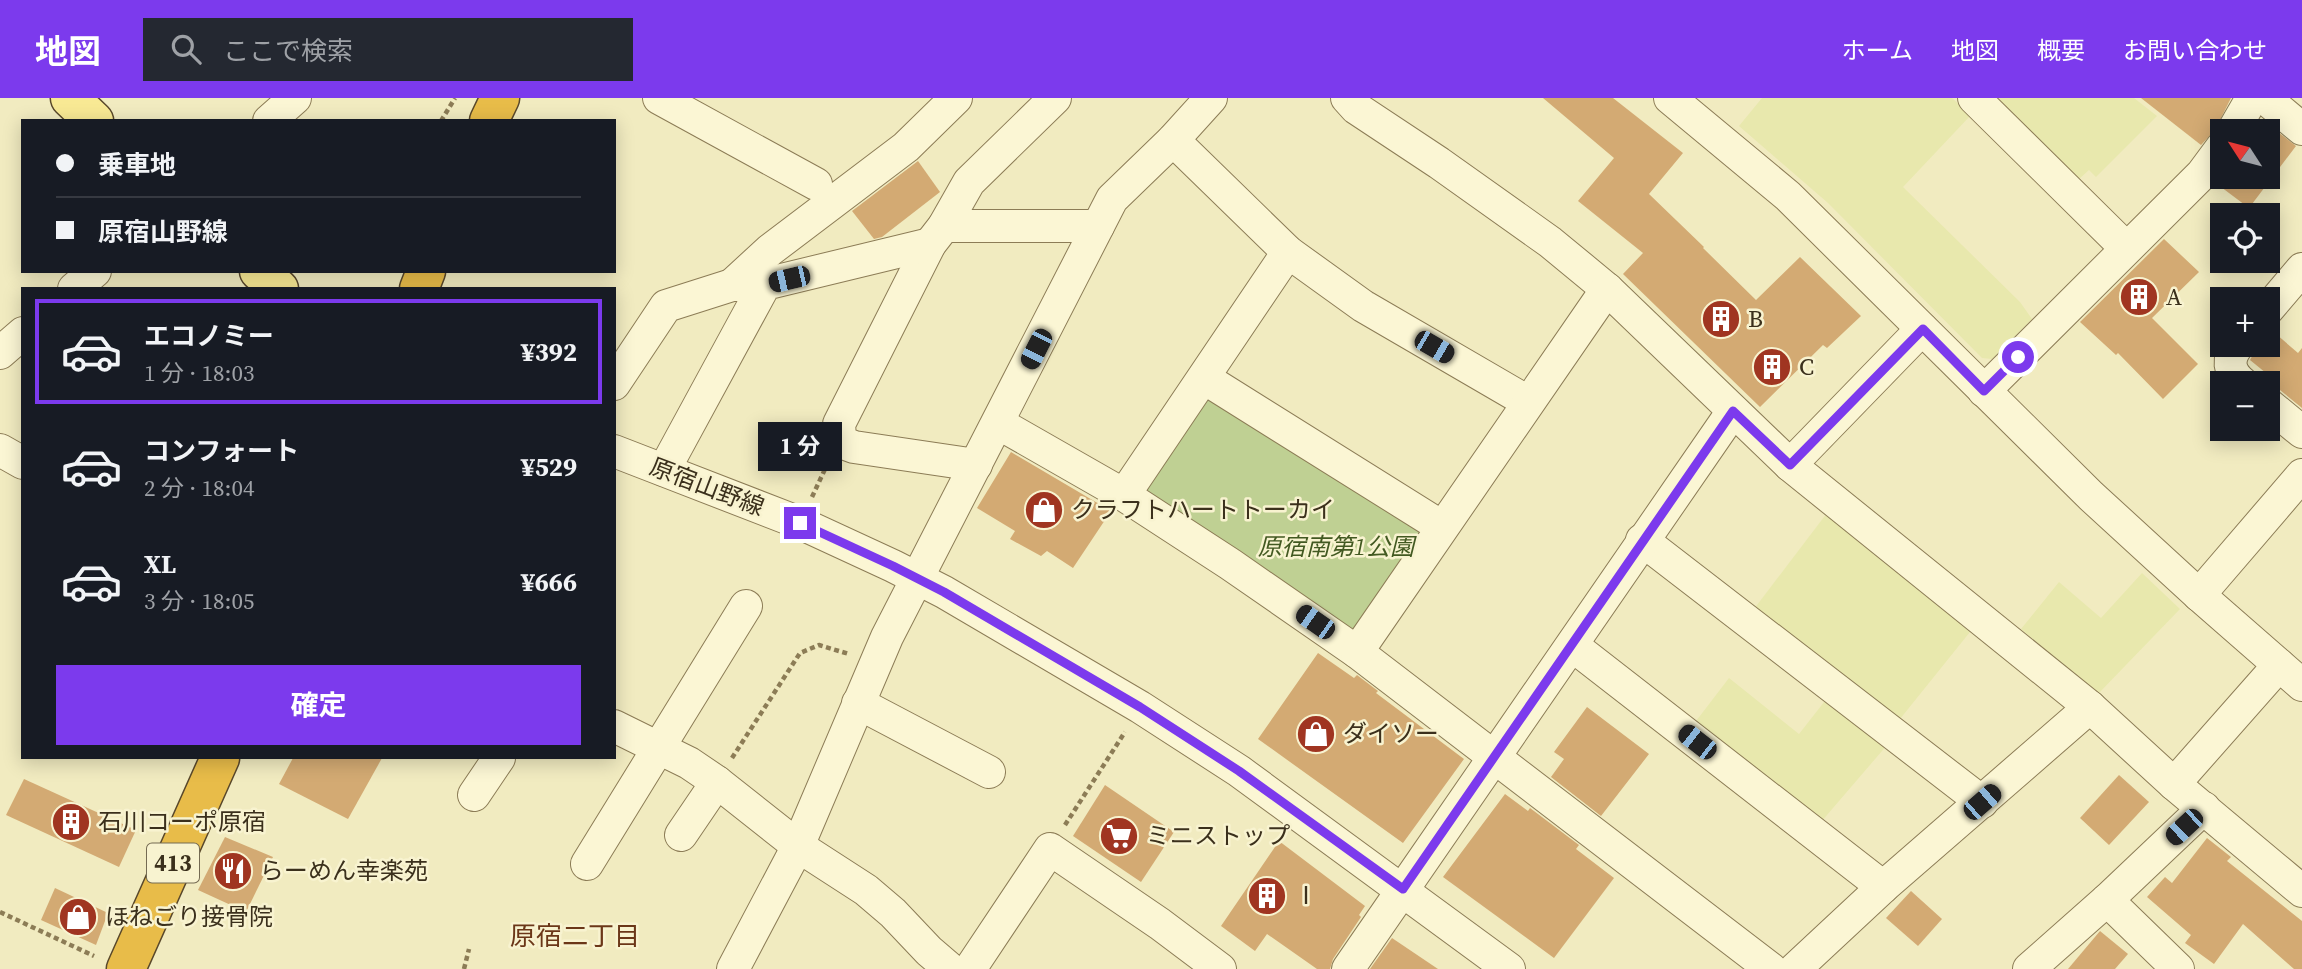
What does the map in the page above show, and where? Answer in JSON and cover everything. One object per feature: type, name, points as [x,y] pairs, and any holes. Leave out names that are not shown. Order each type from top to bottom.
[{"type":"highway","points":[[490,119],[500,98]]},
{"type":"highway","name":"413","points":[[115,965],[219,759]]},
{"type":"main road","points":[[70,98],[92,119]]},
{"type":"main road","points":[[261,273],[277,287]]},
{"type":"street","points":[[271,119],[295,98]]},
{"type":"street","points":[[659,98],[816,184]]},
{"type":"street","points":[[732,285],[771,250],[906,147],[957,98]]},
{"type":"street","points":[[976,465],[854,447],[846,444],[838,432],[839,424],[937,235],[969,182],[1055,98]]},
{"type":"street","points":[[733,969],[798,846],[887,637],[1112,199],[1173,140],[1211,98]]},
{"type":"street","points":[[1670,98],[1788,196],[2091,496],[2290,675],[2174,784]]},
{"type":"street","points":[[1975,98],[2126,247]]},
{"type":"street","points":[[2240,119],[2252,98]]},
{"type":"street","points":[[2265,98],[2302,129]]},
{"type":"street","points":[[1356,101],[1550,242],[1606,289],[1790,465],[2090,707],[2174,784],[2302,891]]},
{"type":"street","points":[[1173,140],[1288,252],[1363,306],[1528,402]]},
{"type":"street","points":[[1984,391],[2210,163]]},
{"type":"street","points":[[616,381],[666,306],[732,285],[765,284],[937,235],[1098,226]]},
{"type":"street","points":[[1124,495],[1288,252]]},
{"type":"street","points":[[2280,295],[2302,269]]},
{"type":"street","points":[[76,287],[93,273]]},
{"type":"street","points":[[664,470],[765,284]]},
{"type":"street","points":[[1357,652],[1606,289]]},
{"type":"street","points":[[1790,465],[1923,329]]},
{"type":"street","points":[[0,353],[21,335]]},
{"type":"street","points":[[1204,377],[1442,527]]},
{"type":"street","points":[[1348,969],[1733,411]]},
{"type":"street","points":[[2280,414],[2302,432]]},
{"type":"street","points":[[998,423],[1124,495],[1241,571],[1357,652],[1771,969]]},
{"type":"street","points":[[0,450],[21,462]]},
{"type":"street","name":"原宿山野線","points":[[616,453],[800,523],[918,579],[1140,707],[1239,771],[1509,969]]},
{"type":"street","points":[[2199,595],[2302,475]]},
{"type":"street","points":[[1643,540],[1982,802]]},
{"type":"street","points":[[587,864],[746,606]]},
{"type":"street","points":[[1573,646],[1883,887]]},
{"type":"street","points":[[858,703],[989,772]]},
{"type":"street","points":[[1795,969],[1883,887],[2090,707]]},
{"type":"street","points":[[616,727],[689,763],[798,846],[866,890],[912,932],[932,963]]},
{"type":"street","points":[[474,795],[498,759]]},
{"type":"street","points":[[681,835],[717,782]]},
{"type":"street","points":[[2029,969],[2204,808]]},
{"type":"street","points":[[970,969],[1050,849],[1160,924],[1220,969]]},
{"type":"street","points":[[2107,900],[2178,969]]},
{"type":"path","points":[[442,119],[455,98]]},
{"type":"path","points":[[717,782],[800,653],[819,645],[854,656]]},
{"type":"path","points":[[1050,849],[1129,724]]},
{"type":"path","points":[[0,912],[115,965]]},
{"type":"path","points":[[464,969],[469,949]]},
{"type":"green space","points":[[1762,98],[1952,98],[1971,115],[1903,187],[2020,302],[2032,319],[1992,359],[1982,358],[1828,203],[1739,126]]},
{"type":"green space","points":[[1994,98],[2134,98],[2157,116],[2096,177],[2089,170],[2078,180]]},
{"type":"green space","name":"原宿南第1公園","points":[[1204,378],[1442,527],[1357,652],[1124,495]]},
{"type":"green space","points":[[1827,513],[1974,627],[1900,719],[1754,609]]},
{"type":"green space","points":[[2142,573],[2180,609],[2098,694],[2021,629],[2059,582],[2101,618]]},
{"type":"green space","points":[[1729,678],[1799,734],[1828,697],[1888,744],[1821,822],[1693,725]]},
{"type":"building","points":[[1543,98],[1613,98],[1683,153],[1649,194],[1756,300],[1800,257],[1861,316],[1827,348],[1823,345],[1760,407],[1623,274],[1643,253],[1578,201],[1614,158]]},
{"type":"building","points":[[2141,98],[2231,98],[2220,119],[2210,119],[2210,135],[2201,145]]},
{"type":"building","points":[[2280,134],[2296,146],[2280,167]]},
{"type":"building","points":[[918,161],[940,192],[882,237],[874,239],[852,211]]},
{"type":"building","points":[[2224,189],[2263,189],[2253,203],[2242,203]]},
{"type":"building","name":"A","points":[[2164,239],[2199,272],[2152,318],[2198,364],[2163,399],[2118,353],[2116,355],[2080,322]]},
{"type":"building","points":[[2280,337],[2298,353],[2302,348],[2302,408],[2280,390],[2280,371],[2264,371],[2250,360],[2252,357],[2280,357]]},
{"type":"building","name":"クラフトハートトーカイ","points":[[1011,452],[1111,511],[1073,568],[1047,551],[1041,556],[1010,539],[1015,531],[977,508]]},
{"type":"building","points":[[1318,653],[1354,678],[1357,675],[1378,691],[1376,693],[1464,759],[1403,843],[1258,739]]},
{"type":"building","points":[[1587,707],[1649,754],[1601,816],[1551,777],[1564,759],[1554,752]]},
{"type":"building","points":[[292,759],[381,759],[348,819],[279,784]]},
{"type":"building","points":[[2119,775],[2149,802],[2109,845],[2080,818]]},
{"type":"building","name":"石川コーポ原宿","points":[[24,779],[136,830],[119,867],[6,815]]},
{"type":"building","points":[[1105,785],[1174,832],[1141,882],[1073,836]]},
{"type":"building","points":[[1505,794],[1528,811],[1530,808],[1579,845],[1576,849],[1614,878],[1554,958],[1443,877]]},
{"type":"building","points":[[225,837],[273,857],[246,912],[198,890]]},
{"type":"building","points":[[2207,838],[2231,857],[2227,861],[2302,921],[2302,969],[2294,969],[2243,924],[2214,964],[2185,943],[2191,935],[2147,897],[2165,877],[2172,883]]},
{"type":"building","points":[[1279,841],[1365,906],[1359,915],[1361,917],[1333,959],[1330,969],[1317,969],[1267,934],[1255,951],[1221,926]]},
{"type":"building","points":[[55,888],[108,913],[96,945],[41,920]]},
{"type":"building","points":[[1911,891],[1942,919],[1918,946],[1886,918]]},
{"type":"building","points":[[2100,931],[2128,954],[2115,969],[2068,969]]},
{"type":"building","points":[[1392,938],[1438,969],[1370,969]]},
{"type":"place","name":"A","points":[[2139,297]]},
{"type":"place","name":"B","points":[[1721,319]]},
{"type":"place","name":"C","points":[[1772,367]]},
{"type":"place","name":"クラフトハートトーカイ","points":[[1044,510]]},
{"type":"place","name":"ダイソー","points":[[1316,734]]},
{"type":"place","name":"石川コーポ原宿","points":[[71,822]]},
{"type":"place","name":"ミニストップ","points":[[1119,836]]},
{"type":"place","name":"らーめん幸楽苑","points":[[233,871]]},
{"type":"place","name":"Ⅰ","points":[[1267,896]]},
{"type":"place","name":"ほねごり接骨院","points":[[78,917]]},
{"type":"district","name":"原宿二丁目","points":[[575,936]]},
{"type":"route","points":[[800,523],[944,592],[1140,707],[1239,771],[1403,889],[1733,411],[1790,465],[1923,329],[1984,391],[2018,357]]}]
